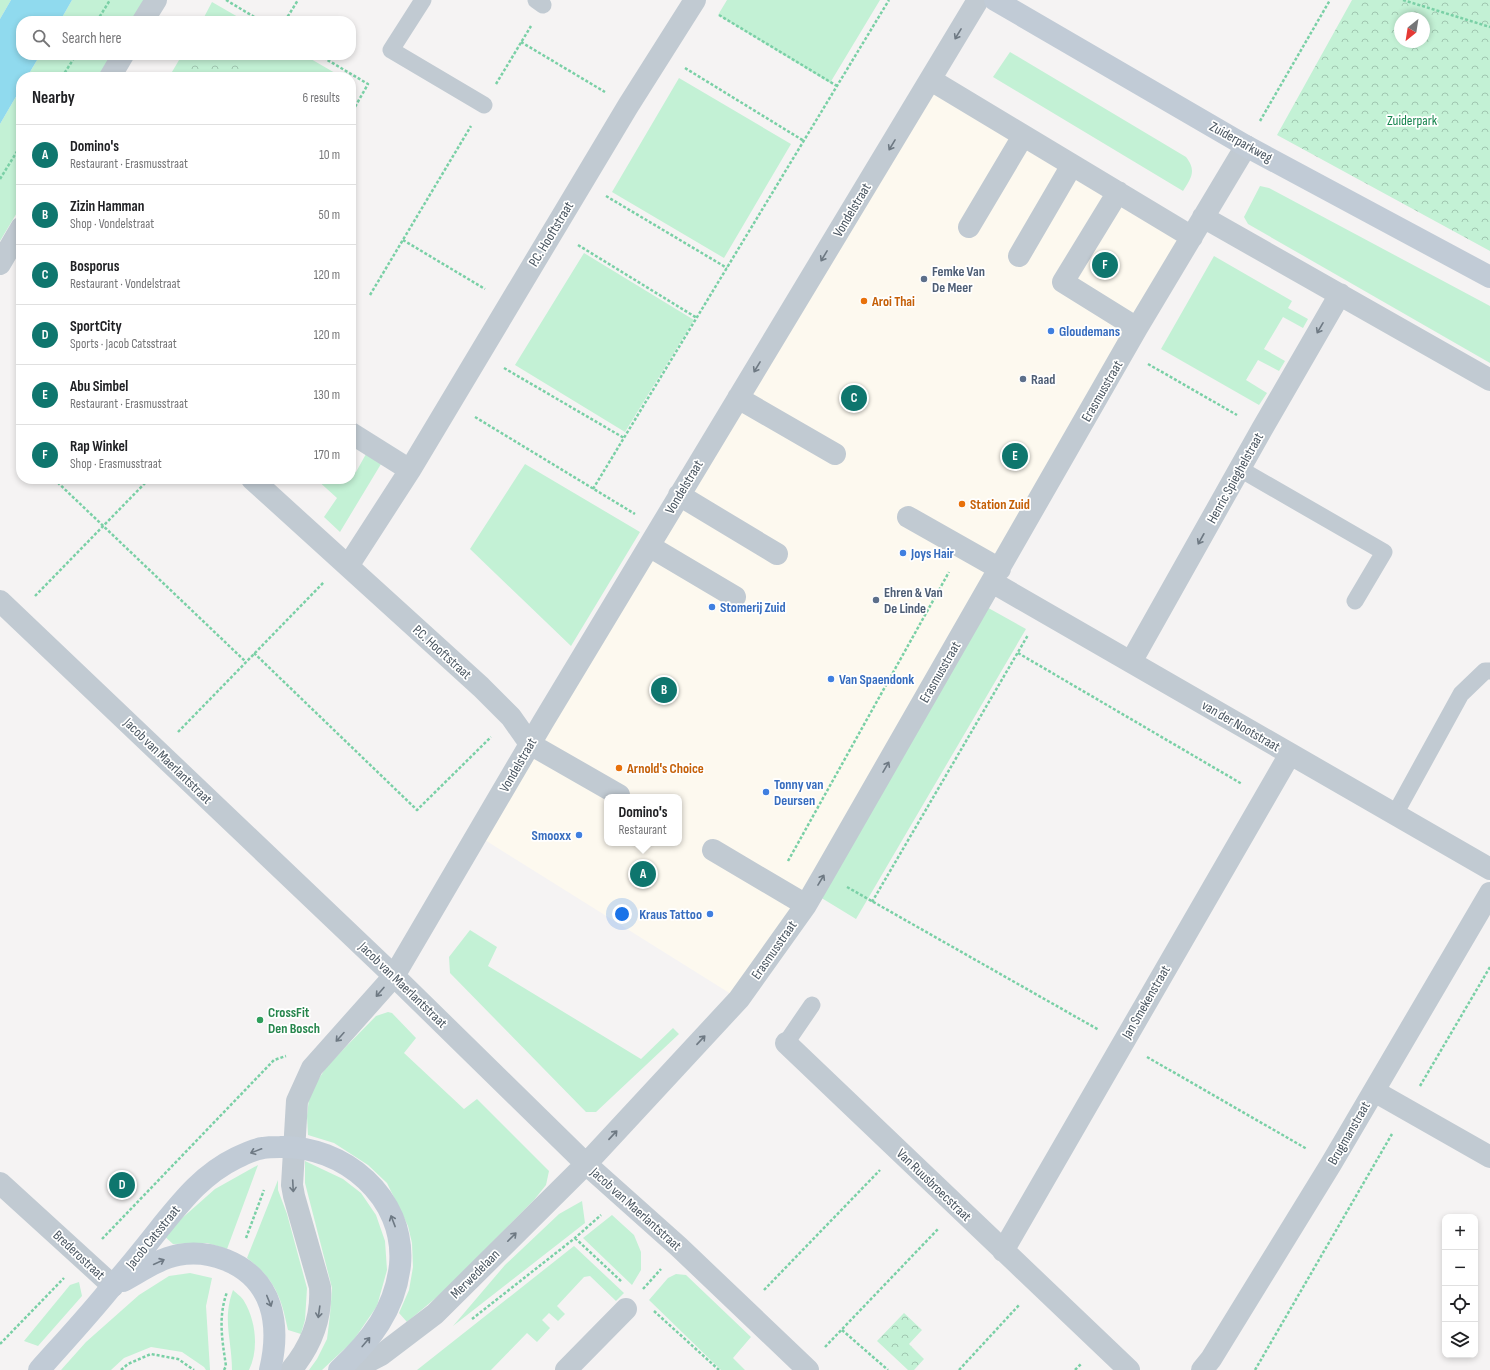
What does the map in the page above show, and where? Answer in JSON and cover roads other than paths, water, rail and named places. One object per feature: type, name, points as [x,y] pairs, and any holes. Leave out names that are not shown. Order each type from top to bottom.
[{"type":"main road","name":"Zuiderparkweg","points":[[995,0],[1246,146],[1490,277]]},
{"type":"main road","name":"Jacob Catsstraat","points":[[38,1370],[113,1286],[186,1196],[212,1173],[236,1158],[263,1148],[294,1147],[314,1151],[335,1158],[360,1174],[373,1186],[382,1199],[396,1231],[400,1263],[394,1292],[388,1308],[371,1337],[339,1370]]},
{"type":"main road","name":"Brederostraat","points":[[113,1286],[163,1259],[177,1255],[191,1253],[206,1254],[236,1264],[248,1272],[259,1283],[271,1308],[275,1343],[270,1370]]},
{"type":"street","points":[[146,16],[156,0]]},
{"type":"street","name":"P.C. Hooftstraat","points":[[348,566],[410,470],[628,106],[695,0]]},
{"type":"street","name":"Vondelstraat","points":[[394,976],[530,744],[978,0]]},
{"type":"street","points":[[113,72],[120,60]]},
{"type":"street","points":[[931,80],[1192,237]]},
{"type":"street","points":[[968,227],[1023,136]]},
{"type":"street","name":"Erasmusstraat","points":[[586,1164],[739,999],[806,904],[996,576],[1137,328],[1246,146]]},
{"type":"street","points":[[1019,256],[1072,165]]},
{"type":"street","points":[[1118,192],[1063,282],[1137,328]]},
{"type":"street","points":[[1203,217],[1490,380]]},
{"type":"street","points":[[0,264],[16,237]]},
{"type":"street","name":"Henric Spieghelstraat","points":[[1131,662],[1340,294]]},
{"type":"street","points":[[738,398],[835,454]]},
{"type":"street","points":[[356,436],[410,470]]},
{"type":"street","name":"P.C. Hooftstraat","points":[[258,484],[481,687],[511,717],[530,744]]},
{"type":"street","points":[[679,495],[777,554]]},
{"type":"street","name":"van der Nootstraat","points":[[908,517],[963,548],[996,576],[1043,611],[1490,869]]},
{"type":"street","points":[[654,537],[735,596]]},
{"type":"street","name":"Jacob van Maerlantstraat","points":[[0,601],[394,976],[586,1164],[679,1247],[807,1369]]},
{"type":"street","points":[[530,744],[617,794]]},
{"type":"street","name":"Jan Smekenstraat","points":[[1003,1251],[1290,754]]},
{"type":"street","points":[[713,850],[806,904]]},
{"type":"street","name":"Brugmanstraat","points":[[1202,1370],[1211,1358],[1331,1164],[1490,893]]},
{"type":"street","points":[[291,1370],[305,1351],[314,1335],[321,1299],[320,1287],[292,1185],[297,1101],[312,1068],[394,976]]},
{"type":"street","name":"Van Ruusbroecstraat","points":[[786,1043],[1129,1370]]},
{"type":"street","points":[[1374,1091],[1490,1157]]},
{"type":"street","name":"Merwedelaan","points":[[352,1370],[381,1355],[435,1314],[586,1164]]},
{"type":"street","name":"Brederostraat","points":[[0,1182],[113,1286]]},
{"type":"street","points":[[566,1370],[626,1309]]},
{"type":"lane","points":[[423,0],[391,50],[484,105]]},
{"type":"lane","points":[[1240,469],[1384,552],[1355,601]]},
{"type":"lane","points":[[1395,814],[1461,694],[1485,671],[1490,671]]},
{"type":"lane","points":[[786,1043],[812,1005]]},
{"type":"water","points":[[11,0],[72,0],[63,16],[16,16],[16,60],[37,60],[30,72],[16,72],[16,97],[0,124],[0,19]]},
{"type":"place","name":"Rap Winkel","points":[[1105,265]]},
{"type":"place","name":"Femke Van De Meer","points":[[924,279]]},
{"type":"place","name":"Aroi Thai","points":[[864,301]]},
{"type":"place","name":"Gloudemans","points":[[1051,331]]},
{"type":"place","name":"Raad","points":[[1023,379]]},
{"type":"place","name":"Bosporus","points":[[854,398]]},
{"type":"place","name":"Abu Simbel","points":[[1015,456]]},
{"type":"place","name":"Station Zuid","points":[[962,504]]},
{"type":"place","name":"Joys Hair","points":[[903,553]]},
{"type":"place","name":"Ehren & Van De Linde","points":[[876,600]]},
{"type":"place","name":"Stomerij Zuid","points":[[712,607]]},
{"type":"place","name":"Van Spaendonk","points":[[831,679]]},
{"type":"place","name":"Zizin Hamman","points":[[664,690]]},
{"type":"place","name":"Arnold's Choice","points":[[619,768]]},
{"type":"place","name":"Tonny van Deursen","points":[[766,792]]},
{"type":"place","name":"Smooxx","points":[[579,835]]},
{"type":"place","name":"Domino's","points":[[643,874]]},
{"type":"place","name":"Kraus Tattoo","points":[[710,914]]},
{"type":"place","name":"CrossFit Den Bosch","points":[[260,1020]]},
{"type":"place","name":"SportCity","points":[[122,1185]]},
{"type":"park label","name":"Zuiderpark","points":[[1412,120]]}]
